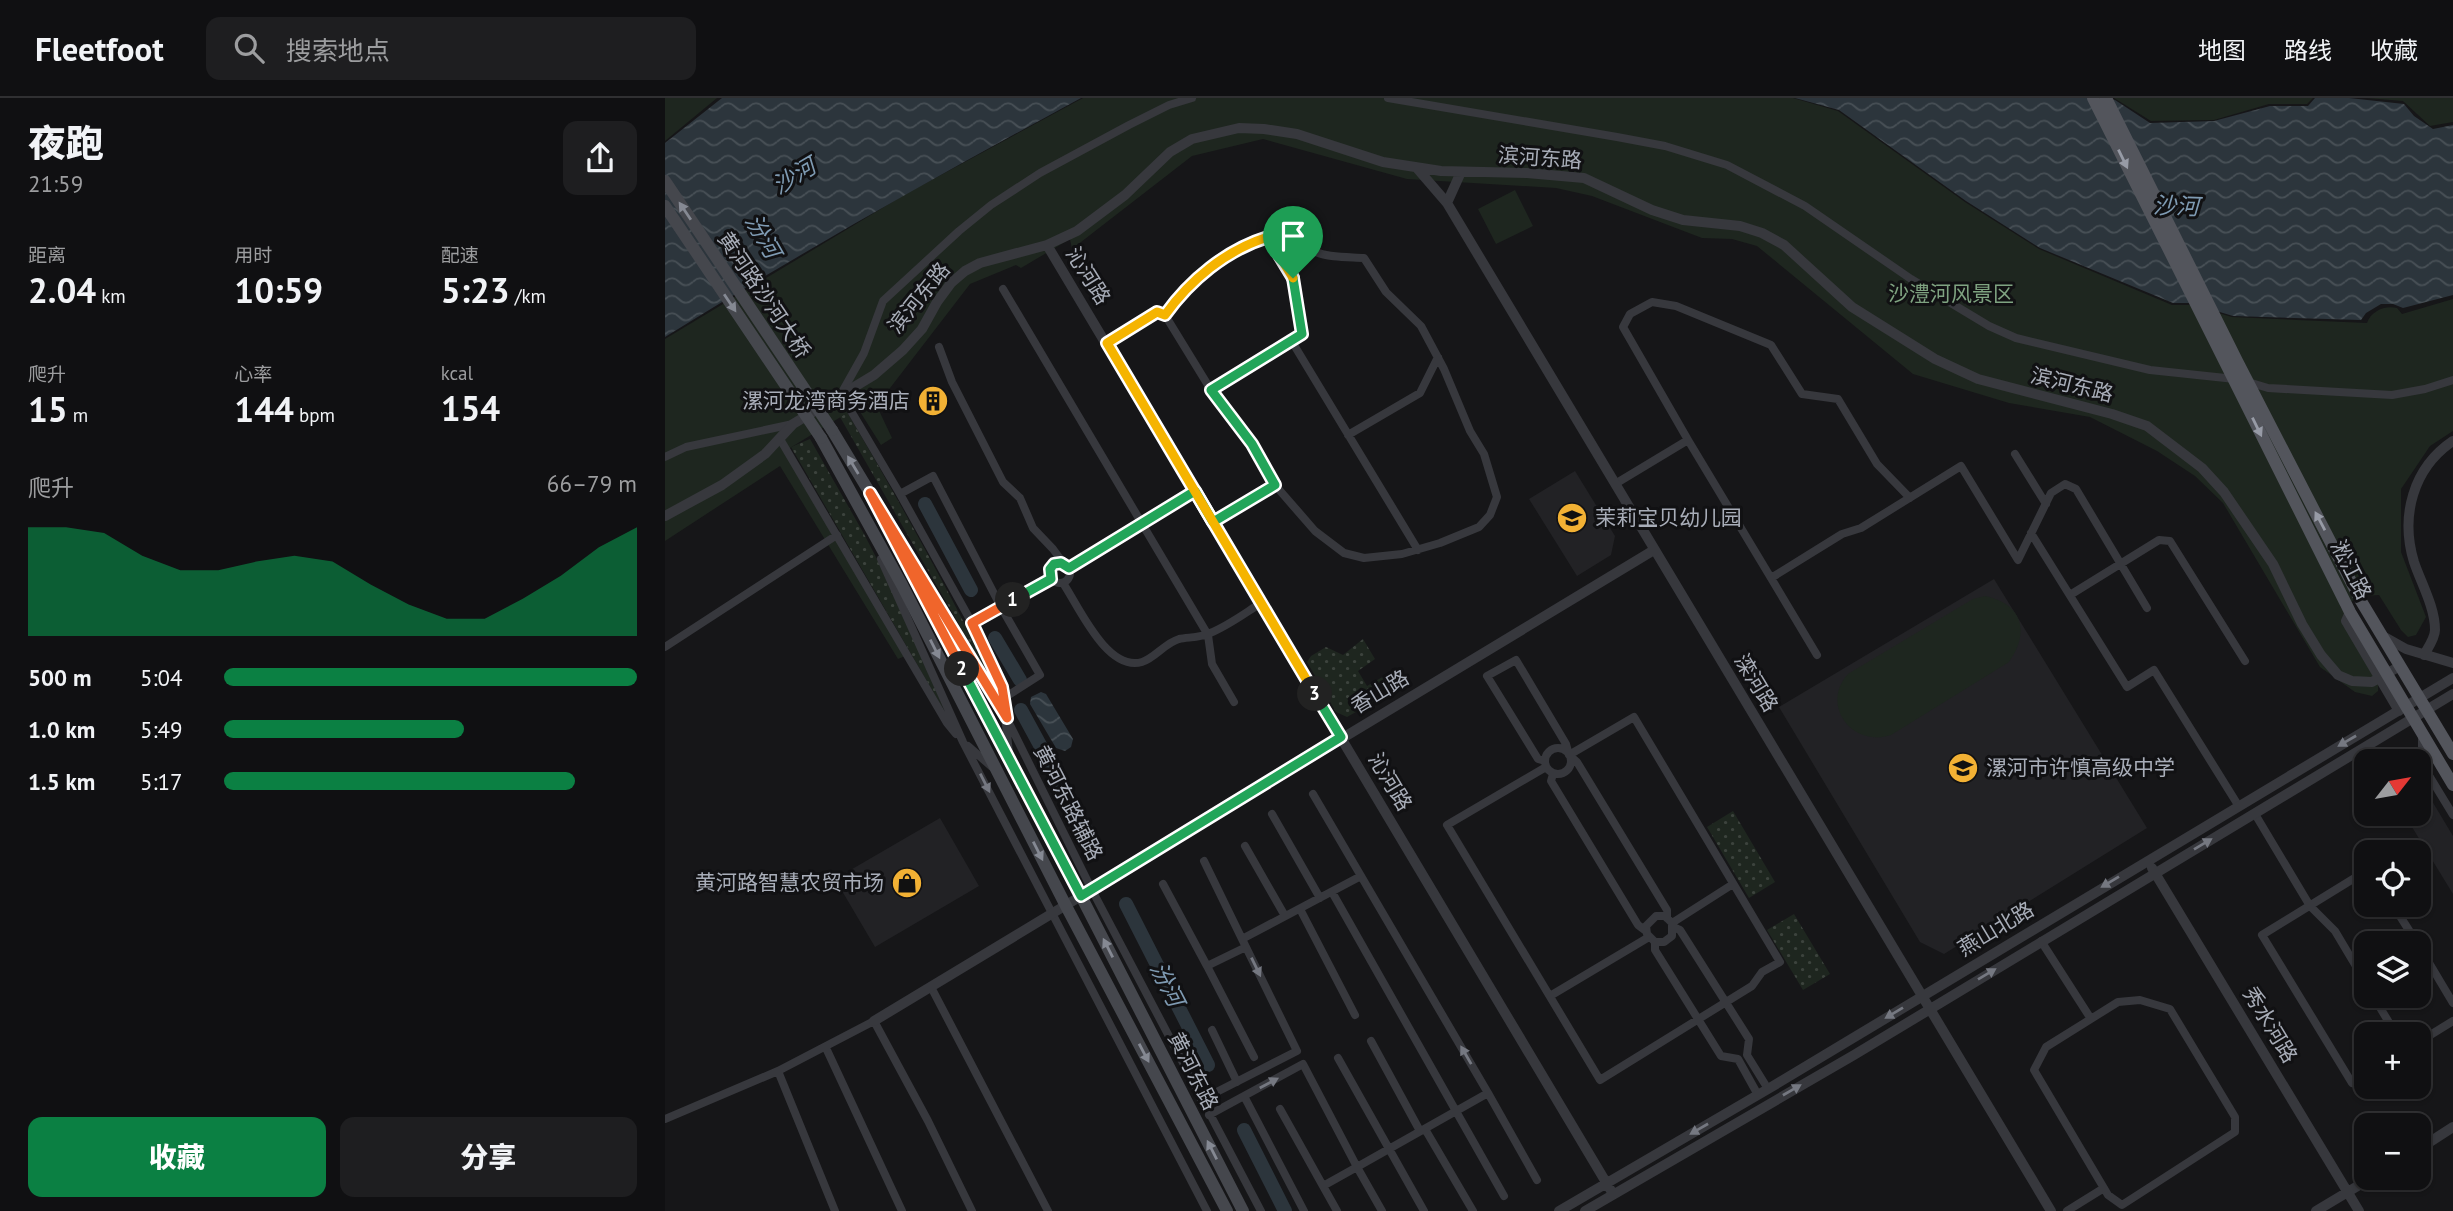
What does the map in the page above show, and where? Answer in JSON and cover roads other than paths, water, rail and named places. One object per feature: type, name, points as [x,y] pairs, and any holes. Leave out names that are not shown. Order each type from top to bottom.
[{"type":"main road","points":[[2093,98],[2232,364]]},
{"type":"main road","points":[[2106,98],[2232,364]]},
{"type":"main road","name":"黄河路沙河大桥","points":[[665,181],[826,434]]},
{"type":"main road","name":"黄河路沙河大桥","points":[[665,206],[826,434]]},
{"type":"main road","name":"淞江路","points":[[2232,364],[2233,379],[2383,676],[2453,785]]},
{"type":"main road","name":"淞江路","points":[[2232,364],[2247,381],[2381,635],[2453,754]]},
{"type":"main road","name":"黄河东路","points":[[826,434],[870,493],[1010,763],[1087,893],[1243,1211]]},
{"type":"main road","name":"黄河东路","points":[[826,434],[855,499],[1227,1211]]},
{"type":"street","points":[[1010,763],[1002,687],[972,623],[841,394],[864,353],[883,301],[959,231],[991,205],[1040,173],[1169,105],[1192,98]]},
{"type":"street","points":[[1388,98],[1665,146],[1727,165],[1805,206],[1911,279],[1986,324],[2016,338],[2150,370],[2247,381],[2268,388],[2392,394],[2425,389],[2453,380]]},
{"type":"street","name":"滨河东路","points":[[665,516],[722,485],[765,454],[793,424],[874,375],[922,329],[951,283],[965,271],[980,263],[1047,245],[1077,231],[1100,215],[1170,152],[1192,139],[1239,128],[1297,135],[1383,162],[1416,167],[1584,178],[1683,220],[1740,226],[1762,233],[1784,245],[1853,307],[1935,359],[1978,379],[2112,414],[2147,426],[2201,468],[2224,492],[2273,564],[2321,655],[2338,675],[2352,681],[2372,682],[2383,676]]},
{"type":"street","name":"滦河路","points":[[1416,167],[1447,203],[2051,1211]]},
{"type":"street","points":[[1447,203],[1461,172]]},
{"type":"street","points":[[1107,343],[1157,312],[1165,315],[1211,390],[1252,444],[1275,485],[1315,531],[1344,553],[1364,558],[1418,550],[1479,527],[1490,515],[1497,498],[1484,454],[1470,431],[1438,357],[1421,326],[1386,292],[1364,258],[1318,253],[1294,237],[1279,233],[1233,253],[1201,275],[1179,295],[1165,315]]},
{"type":"street","points":[[1211,390],[1302,334],[1293,278],[1268,237]]},
{"type":"street","name":"沁河路","points":[[1047,245],[1613,1194]]},
{"type":"street","points":[[1003,289],[1208,635],[1212,664],[1234,702]]},
{"type":"street","points":[[1817,655],[1623,327],[1630,314],[1653,302],[1676,306],[1771,345],[1802,394],[1837,399],[1877,464],[1910,498]]},
{"type":"street","points":[[1291,340],[1418,550]]},
{"type":"street","points":[[939,347],[952,382],[1003,482],[1020,498],[1033,528],[1066,566],[1070,575],[1063,583],[1056,583],[1049,572],[1052,566],[1057,563],[1066,566],[1195,491]]},
{"type":"street","points":[[1348,435],[1420,393],[1438,357]]},
{"type":"street","points":[[665,457],[686,447],[793,424]]},
{"type":"street","points":[[780,439],[947,723],[997,771]]},
{"type":"street","points":[[1615,484],[1688,440]]},
{"type":"street","points":[[2424,655],[2435,631],[2426,593],[2413,560],[2409,526],[2412,498],[2420,475],[2439,451],[2453,441]]},
{"type":"street","points":[[2015,454],[2046,504]]},
{"type":"street","points":[[1771,578],[1842,534],[1861,528],[1961,466],[2018,560],[2052,493],[2065,484],[2076,489],[2147,608]]},
{"type":"street","points":[[900,494],[933,476],[1040,676],[1004,698]]},
{"type":"street","points":[[1213,522],[1275,485]]},
{"type":"street","name":"黄河东路辅路","points":[[870,493],[1007,718],[1087,893],[1261,1211]]},
{"type":"street","points":[[855,499],[963,741],[1207,1211]]},
{"type":"street","points":[[2031,533],[2127,687],[2154,670],[2238,805]]},
{"type":"street","points":[[665,647],[837,535]]},
{"type":"street","points":[[2070,595],[2159,540],[2170,541],[2245,661]]},
{"type":"street","name":"香山路","points":[[874,1021],[1654,550]]},
{"type":"street","points":[[972,623],[1051,579]]},
{"type":"street","points":[[1063,583],[1104,648],[1114,658],[1128,662],[1142,662],[1178,639],[1188,640],[1208,635],[1261,603]]},
{"type":"street","points":[[2381,635],[2406,649],[2453,663]]},
{"type":"street","points":[[1516,660],[1566,744],[1571,761],[1567,770],[1559,774],[1548,767],[1538,759],[1487,676],[1516,660]]},
{"type":"street","points":[[2383,676],[2400,666]]},
{"type":"street","name":"燕山北路","points":[[2423,704],[2453,678]]},
{"type":"street","name":"燕山北路","points":[[1559,1211],[1763,1092],[2238,805],[2406,712],[2453,694]]},
{"type":"street","name":"燕山北路","points":[[1585,1211],[2255,814],[2406,712]]},
{"type":"street","points":[[1548,767],[1447,825],[1600,1080],[1752,986],[1762,972],[1780,962],[1634,717],[1569,755]]},
{"type":"street","points":[[2422,733],[2422,764],[2453,815]]},
{"type":"street","points":[[1549,996],[1650,937],[1668,940],[1671,923],[1667,910],[1577,762],[1563,749],[1549,752],[1551,781],[1638,925],[1650,937],[1655,950],[1721,1056],[1738,1059],[1763,1092]]},
{"type":"street","points":[[1313,794],[1537,1180]]},
{"type":"street","points":[[1272,814],[1320,898]]},
{"type":"street","points":[[2255,814],[2310,906],[2335,931],[2354,963]]},
{"type":"street","points":[[1245,846],[1285,916]]},
{"type":"street","name":"秀水河路","points":[[2147,860],[2359,1211]]},
{"type":"street","points":[[1201,1100],[1297,1051],[1204,861]]},
{"type":"street","points":[[1207,966],[1285,916],[1361,876]]},
{"type":"street","points":[[2354,878],[2262,935],[2352,1083],[2354,1082]]},
{"type":"street","points":[[1163,884],[1254,1057]]},
{"type":"street","points":[[1671,923],[1733,884]]},
{"type":"street","points":[[1332,892],[1504,1196]]},
{"type":"street","points":[[1300,909],[1355,1015]]},
{"type":"street","points":[[1650,937],[1651,918],[1660,915],[1680,930],[1749,1039],[1747,1055],[1763,1092]]},
{"type":"street","points":[[2041,941],[2091,1019]]},
{"type":"street","points":[[2431,967],[2453,1003]]},
{"type":"street","points":[[931,987],[1048,1211]]},
{"type":"street","points":[[2140,1000],[2170,1009],[2235,1117],[2235,1132],[2122,1205],[2108,1195],[2104,1188],[2034,1070],[2046,1047],[2118,1002],[2140,1000]]},
{"type":"street","points":[[665,1119],[778,1071],[827,1048],[874,1021],[928,1121],[972,1211]]},
{"type":"street","points":[[2431,1035],[2453,1021]]},
{"type":"street","points":[[1212,1030],[1237,1082]]},
{"type":"street","points":[[1371,1041],[1473,1211]]},
{"type":"street","points":[[827,1048],[902,1211]]},
{"type":"street","points":[[1338,1058],[1424,1211]]},
{"type":"street","points":[[1209,1115],[1303,1064],[1382,1211]]},
{"type":"street","points":[[778,1071],[835,1211]]},
{"type":"street","points":[[1323,1186],[1488,1093]]},
{"type":"street","points":[[1244,1096],[1304,1211]]},
{"type":"street","points":[[1280,1109],[1337,1211]]},
{"type":"street","points":[[2431,1141],[2453,1127]]},
{"type":"street","points":[[2067,1211],[2104,1188]]},
{"type":"street","points":[[2316,1211],[2354,1188]]},
{"type":"water","name":"沙河","points":[[722,98],[1081,98],[871,214],[665,337],[665,143]]},
{"type":"water","name":"沙河","points":[[1795,98],[2106,98],[2115,100],[2150,123],[2214,121],[2270,106],[2308,106],[2315,98],[2349,98],[2404,104],[2414,116],[2433,129],[2453,125],[2453,295],[2403,308],[2393,304],[2381,304],[2366,313],[2361,320],[2233,316],[2190,303],[2173,303],[2040,248],[1966,201],[1839,110]]},
{"type":"water","points":[[1041,692],[1046,694],[1073,739],[1071,747],[1065,751],[1056,748],[1030,704],[1031,697]]},
{"type":"waterway","name":"汾河","points":[[925,504],[971,590]]},
{"type":"waterway","name":"汾河","points":[[995,638],[1020,680]]},
{"type":"waterway","name":"汾河","points":[[1021,710],[1096,848]]},
{"type":"waterway","name":"汾河","points":[[1126,904],[1208,1065]]},
{"type":"waterway","name":"汾河","points":[[1244,1130],[1285,1211]]},
{"type":"place","name":"漯河龙湾商务酒店","points":[[933,401]]},
{"type":"place","name":"茉莉宝贝幼儿园","points":[[1572,518]]},
{"type":"place","name":"漯河市许慎高级中学","points":[[1963,768]]},
{"type":"place","name":"黄河路智慧农贸市场","points":[[907,883]]},
{"type":"park label","name":"沙澧河风景区","points":[[1951,294]]}]
